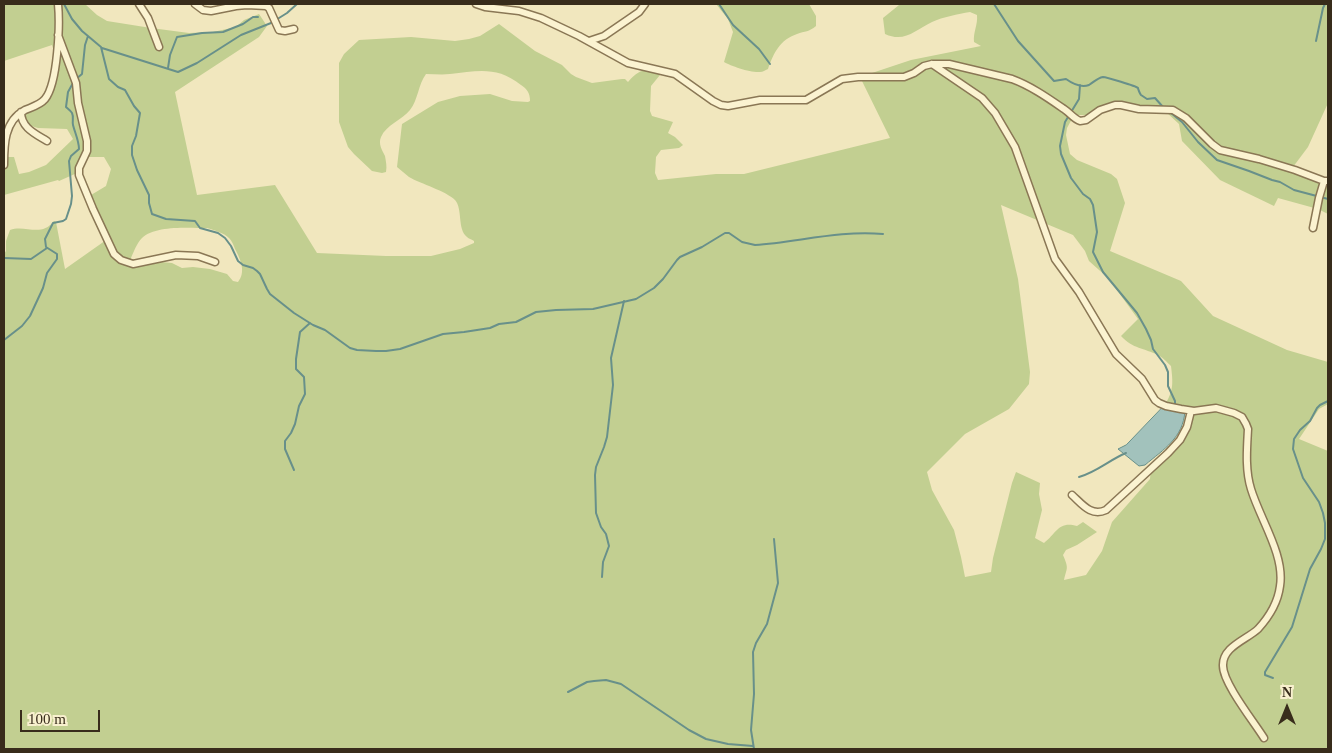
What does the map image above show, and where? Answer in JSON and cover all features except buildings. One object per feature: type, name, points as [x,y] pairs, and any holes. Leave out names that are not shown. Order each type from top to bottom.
[{"type":"street","points":[[4,165],[6,137],[13,119],[21,112],[40,103],[47,96],[55,70],[58,4]]},
{"type":"street","points":[[139,4],[148,18],[159,46]]},
{"type":"street","points":[[196,4],[203,10],[211,11],[242,6],[266,6],[269,8],[279,30],[294,29]]},
{"type":"street","points":[[476,4],[485,7],[519,11],[564,28],[628,63],[675,74],[721,105],[728,106],[760,100],[806,100],[842,79],[851,77],[904,77],[924,66],[949,64],[1012,79],[1028,86],[1067,111],[1078,121],[1083,121],[1100,110],[1116,105],[1139,109],[1173,110],[1186,118],[1220,150],[1259,158],[1326,181],[1319,198],[1313,228]]},
{"type":"street","points":[[589,41],[604,36],[639,12],[645,4]]},
{"type":"street","points":[[58,35],[76,82],[78,103],[87,141],[87,151],[79,168],[79,175],[114,254],[121,260],[134,264],[176,255],[198,256],[215,262]]},
{"type":"street","points":[[932,64],[982,98],[996,113],[1015,147],[1055,259],[1079,292],[1116,354],[1142,379],[1159,404],[1191,411],[1221,409],[1238,414],[1248,429],[1247,462],[1250,487],[1280,565],[1280,586],[1279,594],[1272,610],[1256,630],[1230,650],[1225,656],[1223,666],[1230,686],[1264,738]]},
{"type":"street","points":[[21,112],[22,121],[28,129],[47,141]]},
{"type":"street","points":[[1072,495],[1088,510],[1097,512],[1106,510],[1180,440],[1188,426],[1191,411]]},
{"type":"green space","points":[[4,4],[85,4],[107,21],[189,33],[213,32],[236,27],[244,20],[259,14],[267,26],[259,37],[175,92],[197,195],[275,185],[317,253],[431,256],[460,249],[474,243],[474,241],[468,238],[462,229],[459,208],[455,200],[409,177],[397,167],[402,124],[438,102],[460,96],[490,94],[512,101],[528,102],[530,101],[529,93],[512,79],[495,72],[426,74],[410,110],[387,129],[381,137],[380,145],[385,156],[386,172],[372,171],[348,147],[339,122],[339,63],[344,54],[359,40],[411,37],[455,41],[480,36],[499,24],[535,51],[562,65],[571,74],[592,83],[622,79],[628,82],[642,71],[660,72],[660,75],[651,86],[650,111],[652,116],[673,122],[668,133],[683,145],[679,148],[661,150],[656,157],[655,173],[658,180],[716,174],[744,174],[890,138],[860,77],[911,60],[981,46],[974,42],[977,15],[970,12],[936,20],[904,36],[898,37],[885,34],[883,18],[902,4],[1328,4],[1328,103],[1308,147],[1293,167],[1328,181],[1328,214],[1318,209],[1278,198],[1274,206],[1220,180],[1182,141],[1179,124],[1165,111],[1122,102],[1102,106],[1087,115],[1076,115],[1073,117],[1067,128],[1066,135],[1070,154],[1077,160],[1111,174],[1117,179],[1125,203],[1110,251],[1181,281],[1213,316],[1287,350],[1328,362],[1328,404],[1319,409],[1299,439],[1328,451],[1328,749],[4,749],[4,254],[6,251],[6,241],[10,230],[21,228],[44,229],[54,221],[56,222],[65,269],[109,238],[91,195],[106,186],[111,169],[104,157],[85,157],[77,173],[59,181],[4,195],[4,157],[14,157],[19,174],[29,172],[46,165],[73,139],[67,129],[38,128],[28,125],[23,115],[24,111],[36,109],[45,98],[56,58],[52,45],[4,61]],"holes":[[[1001,205],[1073,235],[1085,251],[1089,261],[1108,278],[1138,319],[1121,336],[1134,346],[1160,356],[1171,366],[1172,387],[1170,396],[1164,406],[1193,415],[1179,442],[1151,468],[1150,479],[1112,522],[1102,551],[1086,575],[1064,580],[1067,568],[1063,555],[1066,550],[1097,532],[1083,522],[1077,526],[1066,525],[1058,529],[1044,543],[1035,538],[1042,510],[1039,494],[1040,483],[1016,472],[991,572],[965,577],[954,530],[932,490],[927,472],[965,434],[1009,409],[1029,384],[1030,372],[1018,279]],[[173,228],[207,228],[224,235],[232,242],[242,266],[242,274],[238,282],[233,281],[227,274],[210,269],[182,268],[172,263],[161,262],[139,265],[132,262],[131,258],[137,245],[148,234]]]},
{"type":"green space","points":[[716,4],[809,4],[816,16],[816,26],[782,43],[775,52],[768,69],[760,72],[746,70],[724,62],[733,32],[728,19]]},
{"type":"water","points":[[1164,406],[1185,411],[1181,429],[1165,448],[1145,465],[1139,466],[1118,449],[1126,445]]},
{"type":"waterway","points":[[64,4],[72,19],[82,31],[101,47],[109,79],[125,90],[140,113],[136,136],[132,146],[132,155],[149,195],[152,214],[166,219],[195,221],[200,228],[218,233],[231,246],[238,261],[243,265],[253,268],[260,274],[270,294],[294,313],[325,330],[350,348],[357,350],[386,351],[400,349],[443,334],[490,328],[499,324],[516,322],[536,312],[593,309],[636,299],[654,288],[680,257],[702,247],[725,233],[729,233],[742,242],[755,245],[835,235],[883,234]]},
{"type":"waterway","points":[[102,48],[178,72],[197,63],[241,35],[271,23],[297,4]]},
{"type":"waterway","points":[[719,4],[733,25],[759,49],[770,64]]},
{"type":"waterway","points":[[994,4],[1018,41],[1054,81],[1066,79],[1074,84],[1083,86],[1105,77],[1138,88],[1141,95],[1147,99],[1155,98],[1163,107]]},
{"type":"waterway","points":[[1316,41],[1325,4]]},
{"type":"waterway","points":[[168,68],[170,55],[177,37],[223,32],[243,24],[253,17],[258,17]]},
{"type":"waterway","points":[[76,79],[82,74],[85,45],[88,36]]},
{"type":"waterway","points":[[4,340],[22,326],[30,316],[43,288],[47,273],[57,259],[57,254],[46,247],[45,239],[53,223],[66,219],[71,204],[69,161],[71,156],[79,149],[73,125],[73,114],[66,107],[68,92],[73,83]]},
{"type":"waterway","points":[[1080,85],[1079,99],[1065,122],[1060,146],[1061,154],[1071,178],[1093,205],[1097,232],[1093,252],[1103,272],[1137,313],[1146,329],[1153,349],[1168,372],[1168,386],[1175,401],[1175,406]]},
{"type":"waterway","points":[[1171,113],[1182,122],[1198,142],[1217,160],[1280,182],[1294,190],[1328,199]]},
{"type":"waterway","points":[[4,258],[31,259],[47,248]]},
{"type":"waterway","points":[[602,577],[603,562],[609,546],[606,534],[601,527],[596,513],[595,475],[607,437],[613,385],[611,358],[624,301]]},
{"type":"waterway","points":[[294,470],[285,449],[285,441],[295,424],[299,406],[305,394],[304,377],[296,369],[296,359],[300,332],[310,323]]},
{"type":"waterway","points":[[1273,678],[1265,675],[1265,672],[1292,627],[1310,569],[1325,539],[1323,513],[1319,502],[1303,478],[1293,449],[1294,439],[1310,421],[1317,408],[1328,401]]},
{"type":"waterway","points":[[1079,477],[1126,453]]},
{"type":"waterway","points":[[754,749],[751,730],[754,694],[753,652],[767,624],[778,583],[774,539]]},
{"type":"waterway","points":[[568,692],[587,682],[606,680],[621,684],[689,730],[706,739],[728,744],[753,746]]}]
